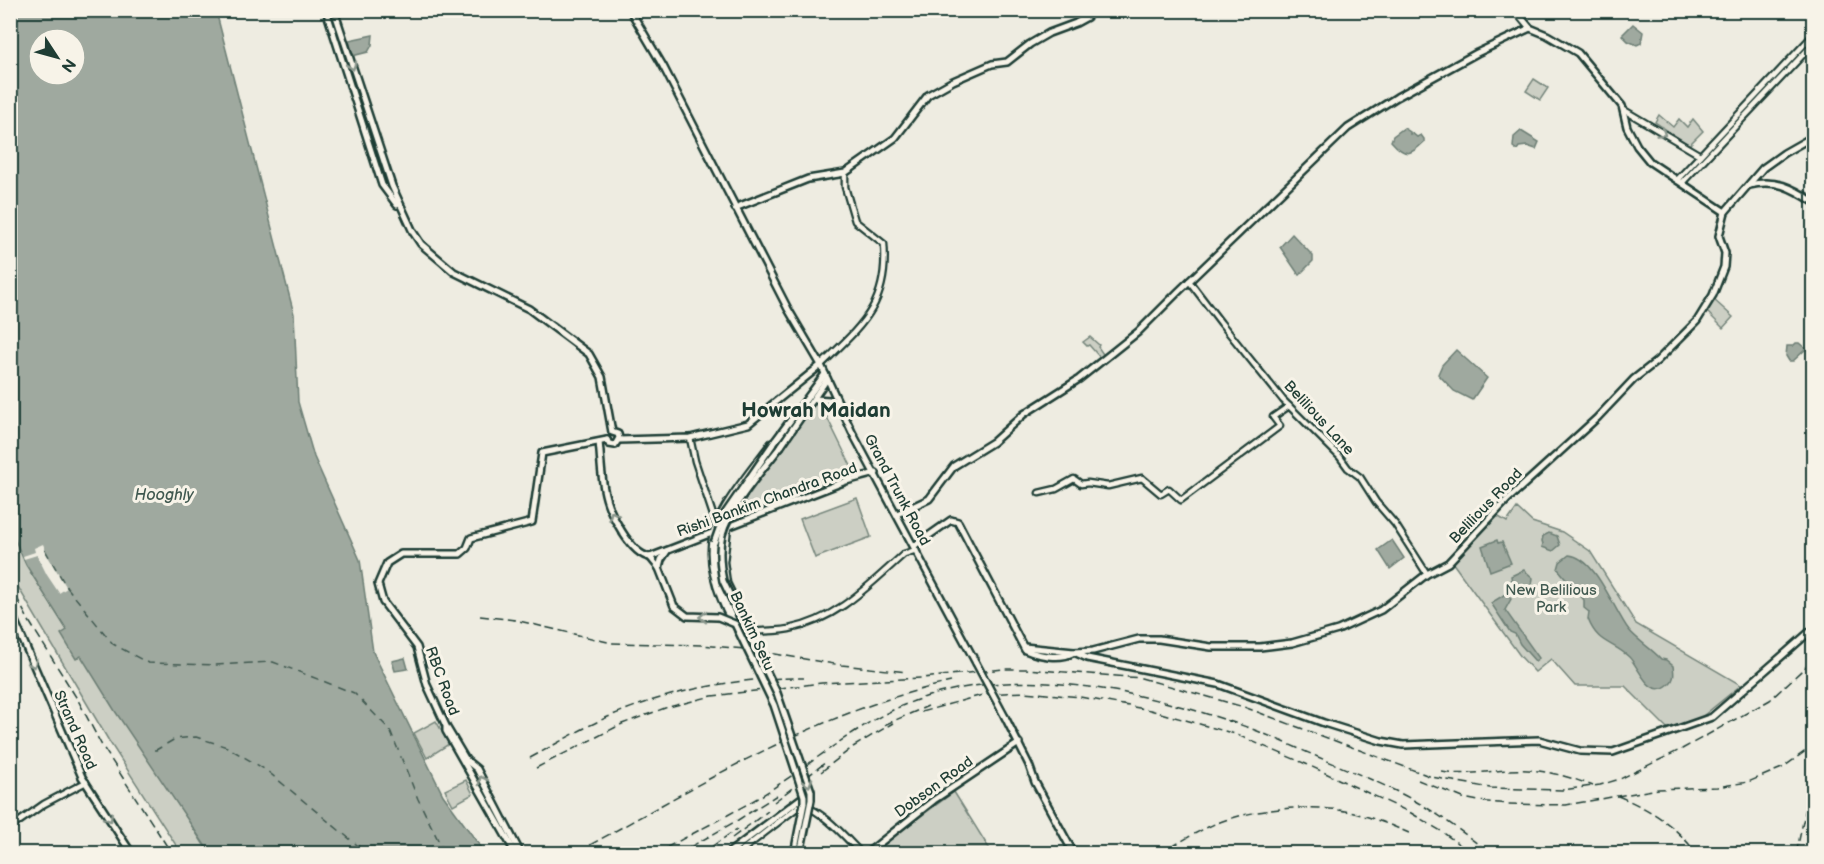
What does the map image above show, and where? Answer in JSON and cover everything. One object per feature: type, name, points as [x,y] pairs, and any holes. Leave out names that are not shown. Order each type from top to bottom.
[{"type":"main road","points":[[326,10],[382,184],[421,244],[443,263],[470,281],[529,309],[589,354],[602,377],[612,432]]},
{"type":"main road","points":[[334,10],[401,210]]},
{"type":"main road","name":"Grand Trunk Road","points":[[630,10],[663,66],[788,309],[821,365],[913,546],[1019,743],[1035,782],[1074,854]]},
{"type":"main road","points":[[735,208],[800,182],[845,173],[895,138],[928,95],[992,64],[1007,62],[1049,33],[1087,17],[1092,10]]},
{"type":"main road","points":[[1515,10],[1530,28],[1578,53],[1624,110],[1627,127],[1637,146],[1650,162],[1725,212],[1763,168],[1814,136]]},
{"type":"main road","points":[[897,514],[929,499],[954,466],[993,442],[1024,414],[1079,379],[1138,333],[1348,128],[1404,93],[1477,53],[1530,28]]},
{"type":"main road","points":[[1749,185],[1766,182],[1782,185],[1814,202]]},
{"type":"main road","name":"Belilious Road","points":[[913,546],[951,520],[958,522],[1025,650],[1037,655],[1068,656],[1074,652],[1093,651],[1139,639],[1159,639],[1211,647],[1260,647],[1292,643],[1338,630],[1381,610],[1427,574],[1448,563],[1520,487],[1597,418],[1634,379],[1657,361],[1697,321],[1713,295],[1724,267],[1725,253],[1719,236],[1725,212]]},
{"type":"main road","points":[[612,432],[607,436],[607,440],[613,445],[619,440],[690,438],[748,424],[821,365]]},
{"type":"main road","name":"Bankim Setu","points":[[800,854],[811,791],[777,693],[723,581],[720,547],[729,518],[814,399],[826,377]]},
{"type":"main road","name":"Bankim Setu","points":[[794,854],[804,796],[774,705],[719,590],[713,559],[714,543],[724,515],[783,430],[826,377]]},
{"type":"main road","points":[[814,399],[831,400],[840,405]]},
{"type":"main road","points":[[612,432],[618,434],[619,440]]},
{"type":"main road","name":"RBC Road","points":[[521,854],[477,769],[466,760],[446,726],[427,685],[417,647],[382,602],[378,584],[387,563],[401,554],[460,554],[467,548],[471,538],[532,522],[547,452],[607,440]]},
{"type":"main road","points":[[600,442],[603,487],[607,500],[625,536],[641,554],[650,557],[659,568],[674,606],[687,616],[718,617],[735,624]]},
{"type":"main road","name":"Rishi Bankim Chandra Road","points":[[650,557],[846,481],[876,473]]},
{"type":"main road","name":"Rishi Bankim Chandra Road","points":[[659,568],[667,551]]},
{"type":"main road","name":"Strand Road","points":[[10,610],[86,782],[132,854]]},
{"type":"main road","points":[[1074,652],[1087,658],[1218,684],[1324,723],[1381,741],[1402,745],[1539,740],[1580,751],[1613,752],[1712,717],[1814,628]]},
{"type":"main road","name":"RBC Road","points":[[446,726],[446,731],[465,766],[516,854]]},
{"type":"main road","name":"Dobson Road","points":[[864,854],[934,800],[1019,743]]},
{"type":"main road","points":[[727,854],[804,796]]},
{"type":"street","points":[[1679,182],[1700,155],[1814,34]]},
{"type":"street","points":[[1679,182],[1814,43]]},
{"type":"street","points":[[1624,110],[1700,155]]},
{"type":"street","points":[[821,365],[870,314],[878,298],[886,261],[884,244],[855,221],[845,187],[845,173]]},
{"type":"street","name":"Belilious Lane","points":[[1189,281],[1289,406],[1348,468],[1360,477],[1376,502],[1395,524],[1427,574]]},
{"type":"street","points":[[1039,493],[1056,489],[1074,479],[1081,484],[1108,486],[1142,478],[1161,494],[1169,489],[1181,500],[1280,426],[1273,417],[1289,406]]},
{"type":"street","points":[[783,430],[766,449],[716,524],[713,534],[711,554],[713,572],[722,603],[737,632],[788,629],[813,623],[835,613],[913,546]]},
{"type":"street","points":[[690,438],[716,524]]},
{"type":"street","points":[[716,524],[728,527],[724,562],[727,583],[750,630]]},
{"type":"street","points":[[904,554],[913,546]]},
{"type":"street","points":[[10,828],[44,804],[86,782]]},
{"type":"street","points":[[737,854],[802,804],[817,811],[830,821],[864,854]]},
{"type":"green space","points":[[1534,79],[1548,88],[1540,100],[1526,91]]},
{"type":"green space","points":[[1659,115],[1673,127],[1679,119],[1687,127],[1693,119],[1703,131],[1689,145],[1655,122]]},
{"type":"green space","points":[[1713,299],[1733,317],[1723,328],[1705,310]]},
{"type":"green space","points":[[1090,337],[1099,345],[1105,357],[1102,360],[1089,345],[1083,342]]},
{"type":"green space","points":[[820,403],[854,472],[729,523],[811,407]]},
{"type":"green space","points":[[857,498],[871,537],[815,558],[800,519]]},
{"type":"green space","name":"New Belilious Park","points":[[1517,508],[1532,522],[1562,532],[1590,551],[1636,624],[1741,685],[1693,724],[1669,730],[1625,686],[1575,686],[1551,659],[1535,672],[1521,657],[1452,562],[1494,514],[1507,522]]},
{"type":"green space","points":[[10,527],[31,573],[209,853],[181,853],[109,741],[11,575]]},
{"type":"green space","points":[[436,721],[449,744],[427,758],[414,733]]},
{"type":"green space","points":[[466,780],[473,794],[453,805],[445,790]]},
{"type":"green space","points":[[954,792],[992,853],[869,854]]},
{"type":"water","name":"Hooghly","points":[[11,11],[216,11],[294,314],[298,402],[314,457],[360,560],[373,652],[443,795],[485,853],[210,853],[81,656],[76,659],[61,634],[67,630],[26,565],[11,531]]},
{"type":"water","points":[[1633,24],[1643,32],[1641,43],[1637,45],[1622,35]]},
{"type":"water","points":[[373,35],[372,45],[368,52],[352,56],[349,40]]},
{"type":"water","points":[[1404,128],[1410,134],[1417,137],[1421,135],[1424,139],[1424,142],[1415,150],[1408,153],[1400,150],[1391,141],[1393,136]]},
{"type":"water","points":[[1521,131],[1539,142],[1536,149],[1527,146],[1519,147],[1517,150],[1513,147],[1514,137]]},
{"type":"water","points":[[1292,234],[1313,256],[1313,261],[1299,275],[1280,247]]},
{"type":"water","points":[[1796,343],[1806,349],[1793,361],[1789,361],[1786,356],[1787,346],[1793,346]]},
{"type":"water","points":[[1456,350],[1487,378],[1472,400],[1454,391],[1438,374],[1442,365]]},
{"type":"water","points":[[1549,533],[1557,536],[1560,545],[1553,551],[1542,547],[1543,536]]},
{"type":"water","points":[[1392,540],[1404,558],[1390,569],[1378,550]]},
{"type":"water","points":[[1497,540],[1498,543],[1502,542],[1511,563],[1490,571],[1482,546]]},
{"type":"water","points":[[1569,555],[1579,558],[1596,575],[1629,630],[1661,659],[1673,666],[1673,678],[1669,684],[1662,688],[1650,686],[1629,657],[1596,634],[1588,619],[1589,612],[1584,608],[1584,600],[1558,569],[1560,562]]},
{"type":"water","points":[[1524,570],[1533,578],[1532,585],[1527,589],[1513,589],[1511,576]]},
{"type":"water","points":[[1507,593],[1511,599],[1505,610],[1539,658],[1535,661],[1520,644],[1515,634],[1510,632],[1491,603]]},
{"type":"water","points":[[405,658],[408,669],[395,671],[392,661]]},
{"type":"pier","points":[[43,544],[67,588],[59,593],[37,555],[24,559],[23,556],[35,552],[34,548]]},
{"type":"ferry route","points":[[45,550],[66,586],[113,644],[148,663],[215,665],[273,662],[354,693],[390,730],[418,799],[443,850],[448,854]]},
{"type":"ferry route","points":[[154,750],[175,739],[196,737],[227,747],[266,770],[368,854]]},
{"type":"railway","points":[[10,585],[101,744],[172,854]]},
{"type":"railway","points":[[480,616],[515,620],[612,643],[701,645],[744,649],[841,665],[907,672]]},
{"type":"railway","points":[[536,768],[622,724],[665,708],[712,696],[822,683],[923,678],[1003,669],[1026,669],[1141,678],[1244,707],[1432,777],[1490,788],[1562,790],[1600,785],[1620,779],[1682,749],[1770,700],[1814,659]]},
{"type":"railway","points":[[530,758],[599,721],[673,694],[751,680],[804,678]]},
{"type":"railway","points":[[590,845],[720,773],[809,729],[902,695],[951,682]]},
{"type":"railway","points":[[655,854],[758,798],[870,722],[904,705],[944,692],[986,684],[1028,682],[1071,685],[1157,700],[1198,711],[1268,735],[1403,795],[1444,819],[1491,854]]},
{"type":"railway","points":[[921,712],[986,694],[1025,692],[1080,697],[1150,710],[1235,734],[1306,764],[1411,813],[1472,854]]},
{"type":"railway","points":[[884,725],[928,706]]},
{"type":"railway","points":[[821,772],[853,747],[893,723]]},
{"type":"railway","points":[[1418,780],[1463,798],[1478,801],[1566,805],[1658,789],[1717,787],[1748,782],[1782,768],[1814,745]]},
{"type":"railway","points":[[774,802],[826,762]]},
{"type":"railway","points":[[1442,772],[1531,770],[1562,776],[1593,786]]},
{"type":"railway","points":[[1796,854],[1814,771]]},
{"type":"railway","points":[[678,854],[777,795]]},
{"type":"railway","points":[[1618,796],[1662,819],[1697,854]]},
{"type":"railway","points":[[1159,854],[1195,833],[1222,821],[1238,816],[1290,808],[1324,808],[1348,812],[1375,819],[1409,833]]},
{"type":"railway","points":[[732,838],[768,811]]},
{"type":"railway","points":[[701,854],[737,829]]},
{"type":"district","name":"Howrah Maidan","points":[[816,410]]}]
